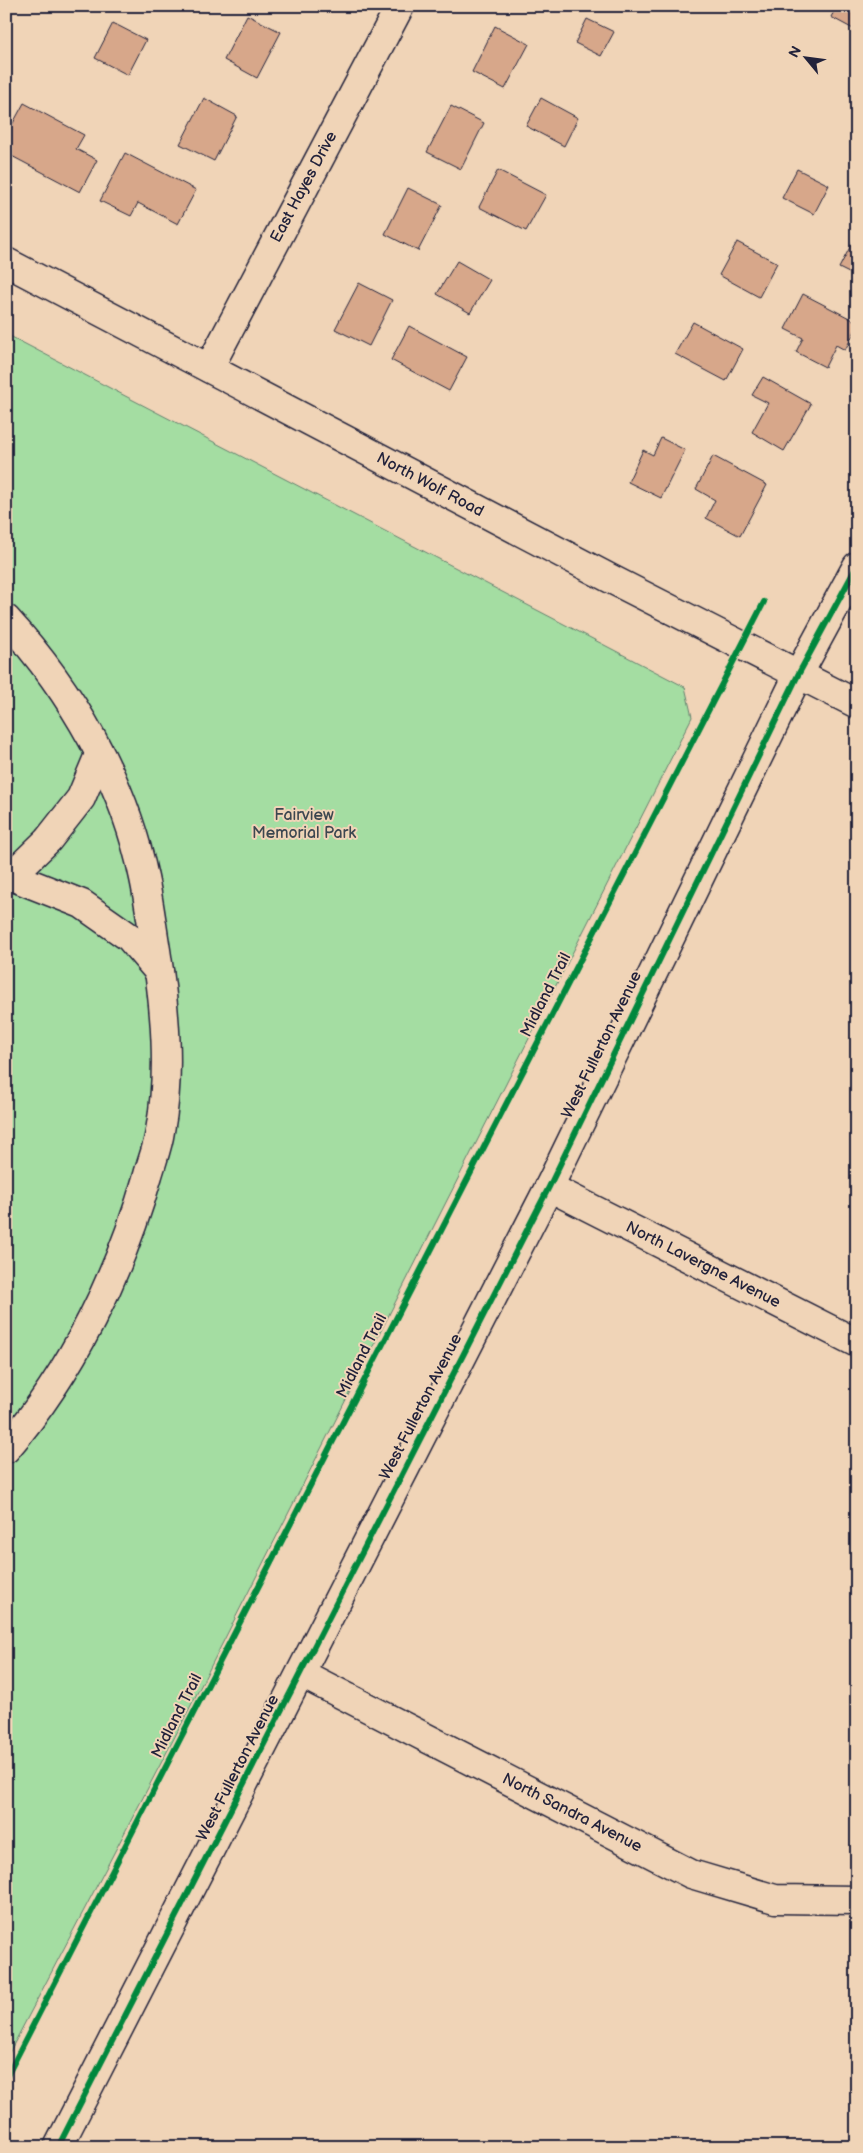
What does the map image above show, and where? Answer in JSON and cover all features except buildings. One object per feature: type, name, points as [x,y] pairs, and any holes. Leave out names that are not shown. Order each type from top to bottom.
[{"type":"street","name":"East Hayes Drive","points":[[209,368],[400,6]]},
{"type":"street","name":"North Wolf Road","points":[[6,262],[595,571],[857,704]]},
{"type":"street","name":"West Fullerton Avenue","points":[[58,2147],[302,1674],[549,1187],[798,675],[857,566]]},
{"type":"street","points":[[6,619],[32,647],[73,703],[125,810],[144,876],[159,972],[166,1064],[160,1131],[137,1212],[101,1300],[65,1369],[6,1449]]},
{"type":"street","points":[[99,755],[81,798],[48,840],[9,877],[82,904],[129,937],[159,972]]},
{"type":"street","name":"North Lavergne Avenue","points":[[549,1187],[857,1343]]},
{"type":"street","name":"North Sandra Avenue","points":[[302,1674],[691,1874],[775,1899],[857,1900]]},
{"type":"green space","name":"Fairview Memorial Park","points":[[6,334],[685,687],[692,717],[181,1725],[6,2059]]},
{"type":"cycle path","points":[[58,2147],[549,1187],[798,675],[857,566]]},
{"type":"cycle path","name":"Midland Trail","points":[[6,2078],[764,602]]}]
